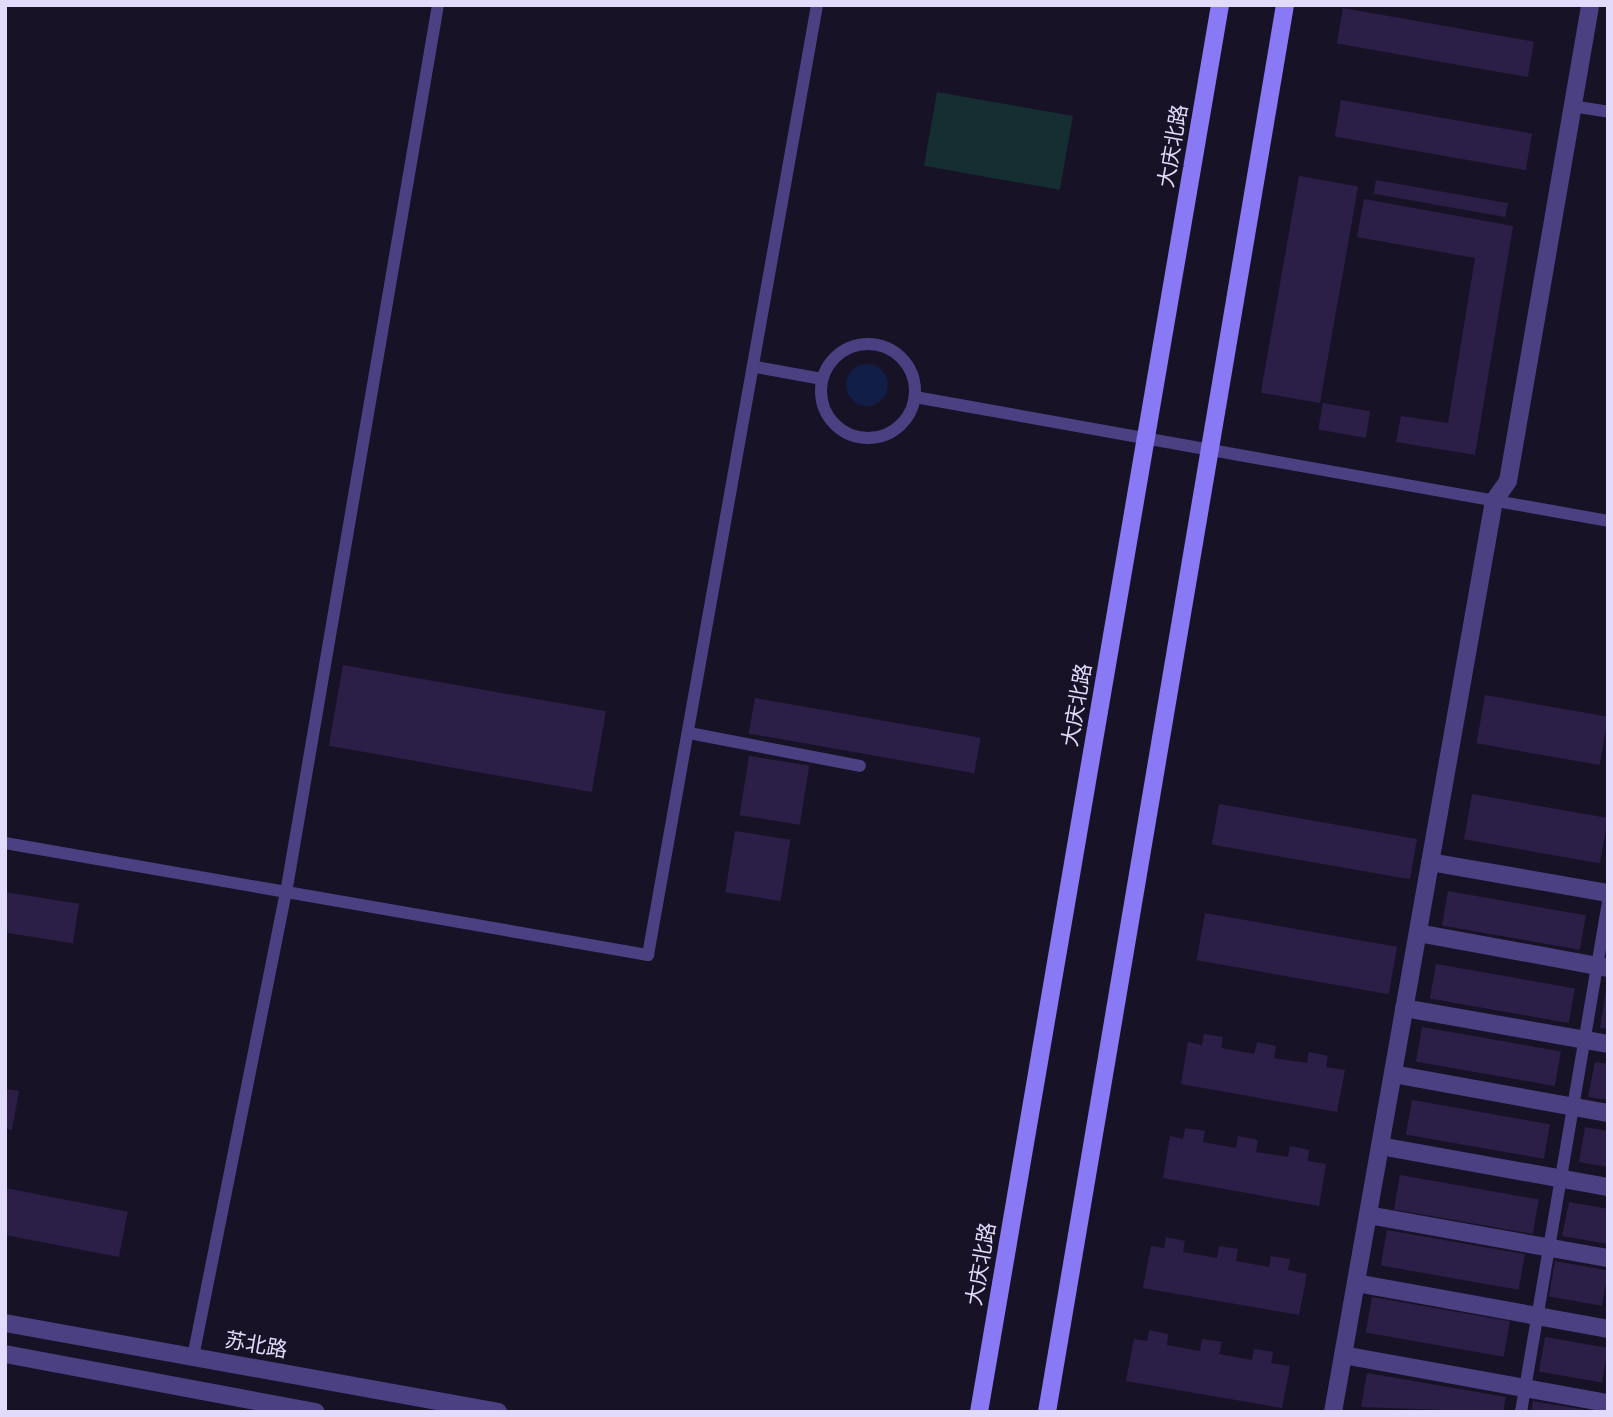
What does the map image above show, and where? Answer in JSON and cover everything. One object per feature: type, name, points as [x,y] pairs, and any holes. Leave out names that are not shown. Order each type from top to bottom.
[{"type":"main road","name":"大庆北路","points":[[979,1412],[1220,5]]},
{"type":"main road","points":[[1046,1412],[1284,5]]},
{"type":"street","points":[[1333,1412],[1494,501],[1508,481],[1590,5]]},
{"type":"street","points":[[1430,862],[1608,893]]},
{"type":"street","points":[[1418,933],[1602,967]]},
{"type":"street","points":[[1404,1008],[1608,1044]]},
{"type":"street","points":[[1393,1074],[1608,1114]]},
{"type":"street","points":[[1380,1146],[1608,1187]]},
{"type":"street","points":[[1368,1215],[1608,1258]]},
{"type":"street","points":[[1356,1283],[1608,1329]]},
{"type":"street","name":"苏北路","points":[[5,1323],[498,1412]]},
{"type":"street","points":[[5,1354],[316,1412]]},
{"type":"street","points":[[1343,1355],[1608,1403]]},
{"type":"lane","points":[[193,1357],[286,893],[438,5]]},
{"type":"lane","points":[[5,843],[648,955],[756,367],[817,5]]},
{"type":"lane","points":[[1572,106],[1608,112]]},
{"type":"lane","points":[[852,346],[884,346],[909,366],[915,397],[910,413],[888,434],[858,437],[844,432],[824,409],[822,379],[838,353],[852,346]]},
{"type":"lane","points":[[756,367],[822,379]]},
{"type":"lane","points":[[915,397],[1608,521]]},
{"type":"lane","points":[[689,733],[860,766]]},
{"type":"lane","points":[[1521,1412],[1584,1040],[1602,967],[1608,902]]},
{"type":"green space","points":[[937,92],[1073,116],[1060,190],[924,166]]},
{"type":"water","points":[[867,364],[882,370],[888,385],[882,400],[867,406],[852,400],[846,385],[852,370]]},
{"type":"building","points":[[1343,8],[1534,42],[1528,77],[1337,43]]},
{"type":"building","points":[[1341,100],[1532,134],[1526,170],[1335,136]]},
{"type":"building","points":[[1299,176],[1358,186],[1320,403],[1261,393]]},
{"type":"building","points":[[1376,180],[1508,203],[1506,217],[1374,194]]},
{"type":"building","points":[[1364,199],[1513,226],[1475,455],[1396,442],[1401,416],[1448,423],[1475,258],[1357,237]]},
{"type":"building","points":[[1323,403],[1370,411],[1366,438],[1318,430]]},
{"type":"building","points":[[343,665],[606,711],[592,792],[329,746]]},
{"type":"building","points":[[1485,695],[1608,717],[1600,765],[1476,743]]},
{"type":"building","points":[[755,698],[981,738],[974,773],[749,733]]},
{"type":"building","points":[[749,756],[809,766],[800,825],[740,815]]},
{"type":"building","points":[[1472,794],[1608,818],[1600,863],[1464,839]]},
{"type":"building","points":[[1219,804],[1417,839],[1410,879],[1212,844]]},
{"type":"building","points":[[735,831],[790,840],[781,901],[725,892]]},
{"type":"building","points":[[1448,891],[1586,915],[1580,950],[1442,925]]},
{"type":"building","points":[[5,892],[79,904],[73,943],[5,932]]},
{"type":"building","points":[[1205,913],[1397,947],[1389,994],[1197,960]]},
{"type":"building","points":[[1436,964],[1575,988],[1569,1023],[1430,998]]},
{"type":"building","points":[[1608,990],[1608,1029],[1600,1028]]},
{"type":"building","points":[[1422,1027],[1561,1051],[1555,1086],[1416,1061]]},
{"type":"building","points":[[1204,1034],[1223,1037],[1221,1048],[1254,1054],[1257,1042],[1276,1046],[1274,1058],[1307,1063],[1309,1052],[1328,1056],[1326,1067],[1345,1070],[1337,1112],[1181,1084],[1188,1042],[1202,1045]]},
{"type":"building","points":[[1595,1062],[1608,1064],[1608,1100],[1588,1097]]},
{"type":"building","points":[[5,1089],[19,1091],[12,1130],[5,1128]]},
{"type":"building","points":[[1412,1100],[1550,1124],[1544,1159],[1406,1134]]},
{"type":"building","points":[[1585,1127],[1608,1131],[1608,1167],[1579,1162]]},
{"type":"building","points":[[1185,1128],[1205,1131],[1203,1142],[1236,1148],[1238,1136],[1258,1140],[1256,1152],[1288,1157],[1290,1146],[1309,1150],[1308,1161],[1326,1164],[1319,1206],[1163,1178],[1170,1136],[1183,1139]]},
{"type":"building","points":[[1400,1175],[1539,1199],[1533,1234],[1394,1209]]},
{"type":"building","points":[[5,1188],[128,1212],[119,1257],[5,1235]]},
{"type":"building","points":[[1569,1202],[1608,1209],[1608,1244],[1562,1236]]},
{"type":"building","points":[[1387,1230],[1525,1254],[1519,1290],[1381,1265]]},
{"type":"building","points":[[1166,1237],[1185,1241],[1183,1252],[1217,1258],[1219,1246],[1238,1249],[1236,1261],[1269,1267],[1271,1256],[1290,1259],[1288,1270],[1307,1274],[1299,1315],[1143,1288],[1151,1246],[1164,1248]]},
{"type":"building","points":[[1555,1261],[1608,1270],[1602,1306],[1549,1296]]},
{"type":"building","points":[[1372,1297],[1510,1321],[1504,1357],[1366,1332]]},
{"type":"building","points":[[1149,1330],[1168,1334],[1167,1345],[1200,1351],[1202,1339],[1222,1342],[1219,1354],[1252,1360],[1254,1349],[1273,1352],[1271,1363],[1290,1366],[1282,1408],[1126,1381],[1134,1339],[1147,1341]]},
{"type":"building","points":[[1545,1337],[1608,1348],[1602,1383],[1539,1371]]},
{"type":"building","points":[[1367,1373],[1506,1397],[1503,1412],[1361,1407]]},
{"type":"building","points":[[1533,1401],[1586,1410],[1531,1412]]}]
